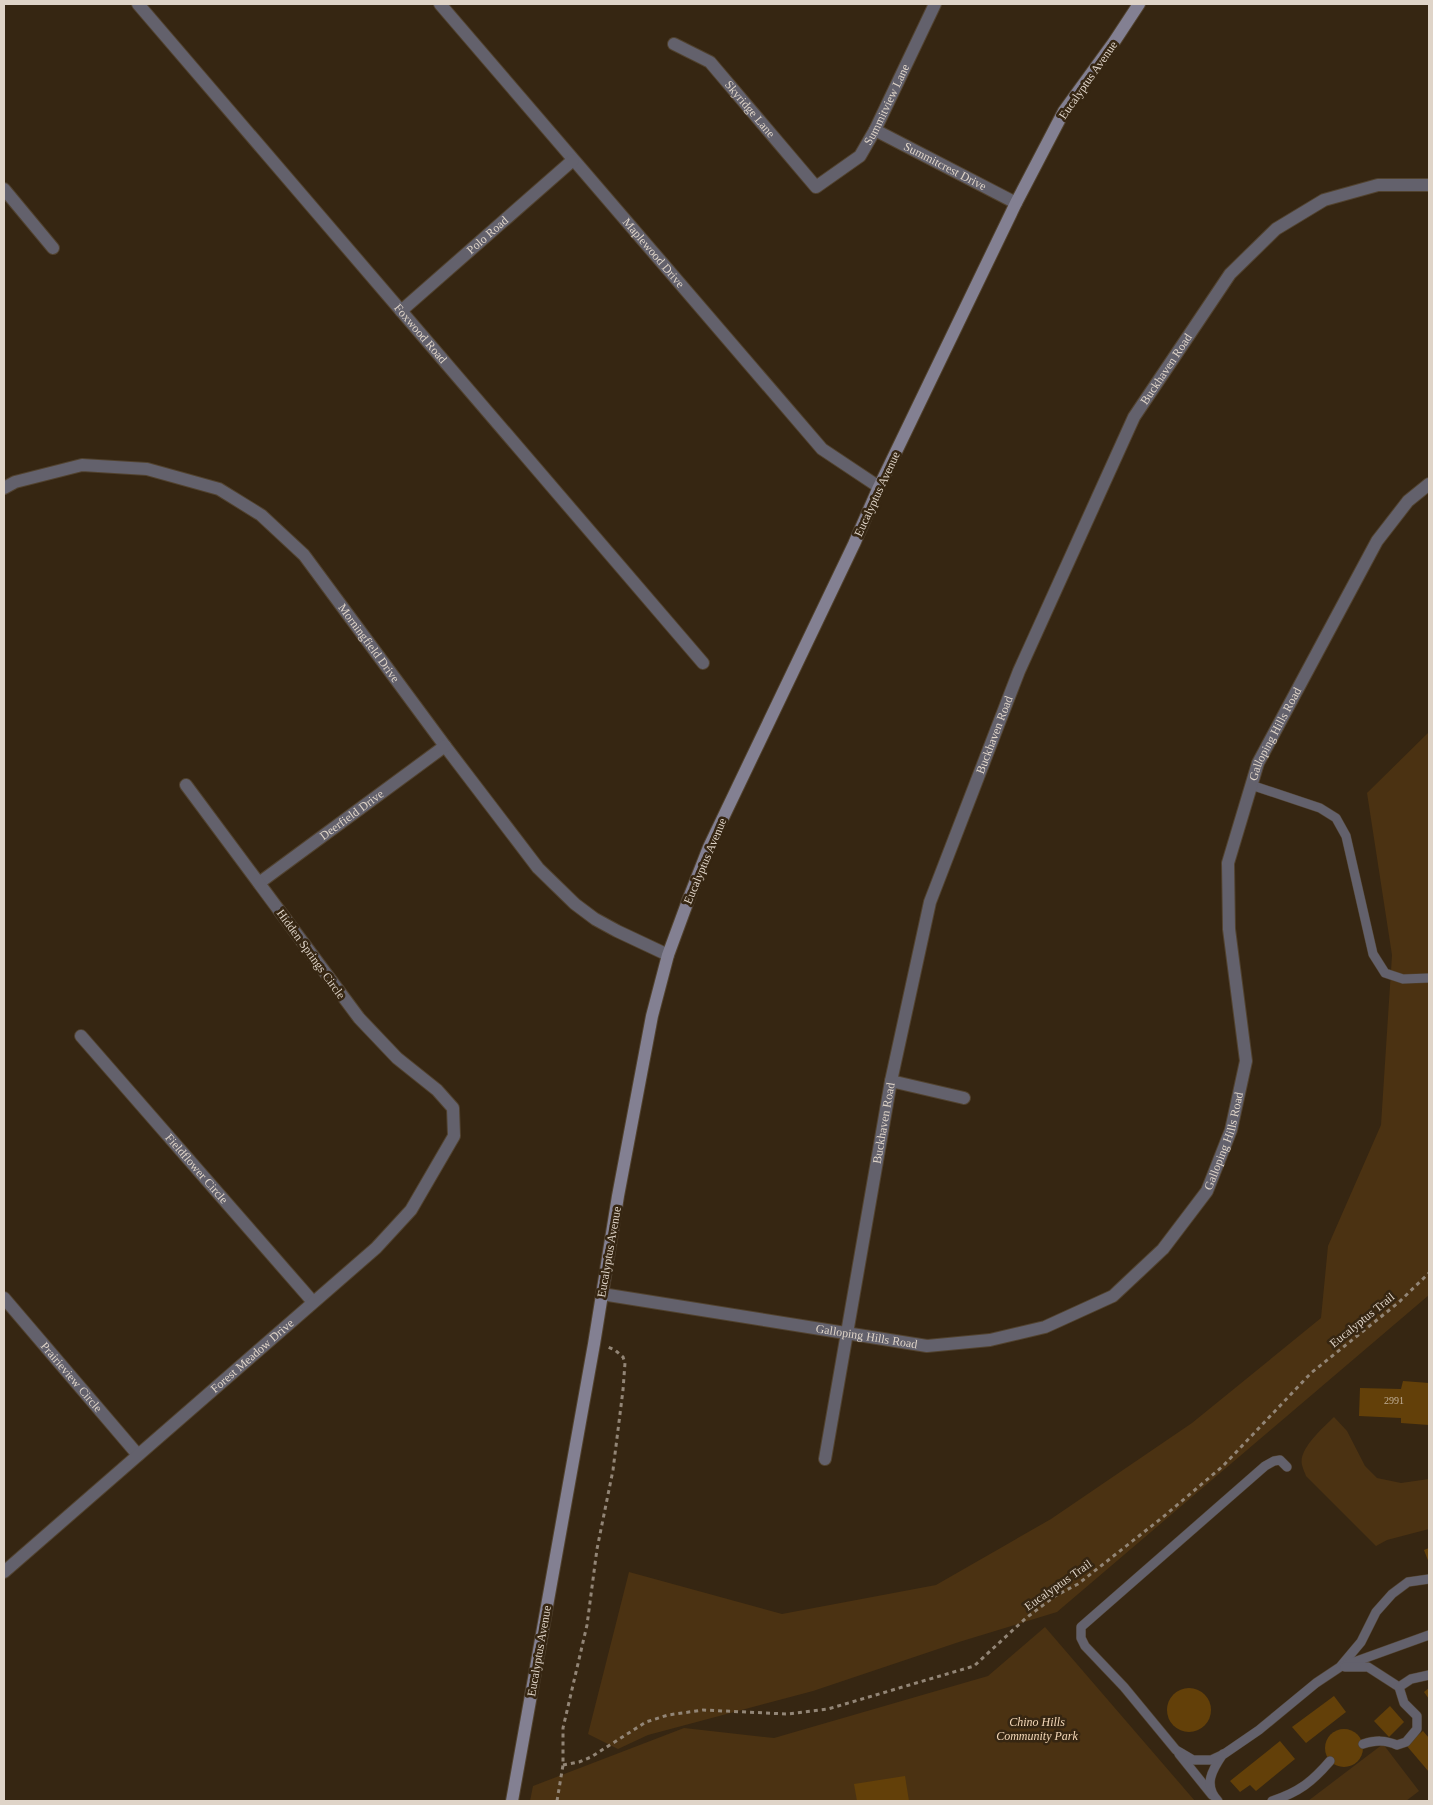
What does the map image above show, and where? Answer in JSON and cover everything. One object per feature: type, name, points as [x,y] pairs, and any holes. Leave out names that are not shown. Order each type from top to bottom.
[{"type":"street","name":"Foxwood Road","points":[[138,4],[702,663]]},
{"type":"street","name":"Maplewood Drive","points":[[440,4],[822,449],[879,487]]},
{"type":"street","name":"Summitview Lane","points":[[816,187],[860,156],[875,130],[935,4]]},
{"type":"street","name":"Eucalyptus Avenue","points":[[512,1801],[651,1026],[668,955],[688,898],[709,847],[1016,203],[1064,111],[1139,4]]},
{"type":"street","name":"Skyridge Lane","points":[[674,44],[710,62],[816,187]]},
{"type":"street","name":"Summitcrest Drive","points":[[875,130],[1016,203]]},
{"type":"street","name":"Polo Road","points":[[401,311],[573,160]]},
{"type":"street","name":"Buckhaven Road","points":[[824,1459],[848,1333],[891,1081],[930,902],[1019,671],[1134,417],[1230,274],[1276,229],[1324,200],[1378,185],[1429,185]]},
{"type":"street","points":[[4,189],[54,248]]},
{"type":"street","name":"Morningfield Drive","points":[[4,488],[15,482],[82,466],[147,469],[219,489],[261,515],[304,555],[538,868],[575,904],[617,931],[668,955]]},
{"type":"street","name":"Galloping Hills Road","points":[[602,1294],[927,1346],[990,1340],[1045,1327],[1112,1296],[1164,1249],[1207,1191],[1231,1130],[1246,1061],[1229,929],[1228,862],[1258,763],[1377,541],[1408,501],[1429,484]]},
{"type":"street","name":"Deerfield Drive","points":[[259,883],[445,746]]},
{"type":"street","name":"Hidden Springs Circle","points":[[186,785],[359,1018],[397,1058],[437,1090],[453,1108]]},
{"type":"street","name":"Fieldflower Circle","points":[[81,1036],[313,1302]]},
{"type":"street","points":[[891,1081],[964,1098]]},
{"type":"street","name":"Forest Meadow Drive","points":[[4,1572],[376,1248],[411,1210],[454,1136],[453,1108]]},
{"type":"street","name":"Prairieview Circle","points":[[4,1298],[138,1455]]},
{"type":"lane","points":[[1251,786],[1320,808],[1336,818],[1346,836],[1373,954],[1385,973],[1403,979],[1429,978]]},
{"type":"lane","points":[[1215,1798],[1124,1687],[1084,1646],[1081,1638],[1081,1627],[1265,1466],[1274,1460],[1280,1460],[1287,1467]]},
{"type":"lane","points":[[1340,1667],[1361,1642],[1376,1612],[1392,1594],[1408,1582],[1429,1579]]},
{"type":"lane","points":[[1176,1750],[1192,1760],[1211,1760],[1224,1754],[1260,1730],[1316,1683],[1340,1667],[1429,1635]]},
{"type":"lane","points":[[1340,1667],[1368,1667],[1399,1687],[1404,1703],[1416,1716],[1417,1729],[1406,1742],[1398,1745],[1388,1741],[1375,1740],[1363,1744]]},
{"type":"lane","points":[[1399,1687],[1411,1678],[1429,1674]]},
{"type":"lane","points":[[1215,1798],[1210,1777],[1224,1754]]},
{"type":"lane","points":[[1272,1801],[1304,1787],[1330,1761]]},
{"type":"path","name":"Eucalyptus Trail","points":[[563,1765],[579,1762],[646,1722],[668,1714],[703,1710],[787,1714],[828,1709],[974,1666],[1026,1618],[1055,1596],[1078,1584],[1163,1517],[1223,1466],[1311,1373],[1398,1303],[1429,1274]]},
{"type":"path","points":[[557,1801],[563,1765],[563,1728],[587,1624],[597,1549],[613,1470],[623,1390],[625,1363],[623,1357],[615,1350],[594,1344]]},
{"type":"green space","points":[[1429,732],[1429,1295],[1057,1612],[959,1642],[813,1691],[648,1735],[618,1749],[588,1734],[629,1572],[782,1614],[936,1585],[1051,1519],[1192,1423],[1321,1318],[1328,1246],[1381,1125],[1392,955],[1367,793]]},
{"type":"green space","points":[[1334,1417],[1347,1431],[1365,1466],[1377,1478],[1401,1483],[1429,1479],[1429,1529],[1387,1540],[1376,1546],[1306,1476],[1302,1465],[1304,1452],[1318,1432]]},
{"type":"green space","name":"Chino Hills Community Park","points":[[1045,1627],[1195,1801],[530,1801],[533,1786],[684,1728],[774,1738],[988,1676]]},
{"type":"green space","points":[[1383,1744],[1419,1791],[1406,1801],[1308,1801]]},
{"type":"building","points":[[1403,1381],[1429,1383],[1429,1425],[1401,1423],[1401,1418],[1359,1416],[1360,1388],[1401,1389]]},
{"type":"building","points":[[1429,1548],[1429,1563],[1424,1550]]},
{"type":"building","points":[[1185,1688],[1193,1688],[1205,1694],[1211,1710],[1205,1726],[1193,1732],[1185,1732],[1173,1726],[1167,1714],[1167,1706],[1173,1694]]},
{"type":"building","points":[[1429,1688],[1429,1699],[1424,1692]]},
{"type":"building","points":[[1334,1696],[1346,1712],[1306,1743],[1292,1727]]},
{"type":"building","points":[[1390,1706],[1404,1722],[1389,1737],[1374,1721]]},
{"type":"building","points":[[1344,1729],[1358,1734],[1363,1748],[1358,1762],[1344,1767],[1330,1762],[1325,1748],[1330,1734]]},
{"type":"building","points":[[1423,1731],[1429,1738],[1429,1772],[1406,1745]]},
{"type":"building","points":[[1280,1741],[1295,1759],[1256,1791],[1250,1785],[1240,1792],[1230,1781]]},
{"type":"building","points":[[905,1776],[909,1801],[857,1801],[854,1784]]}]
